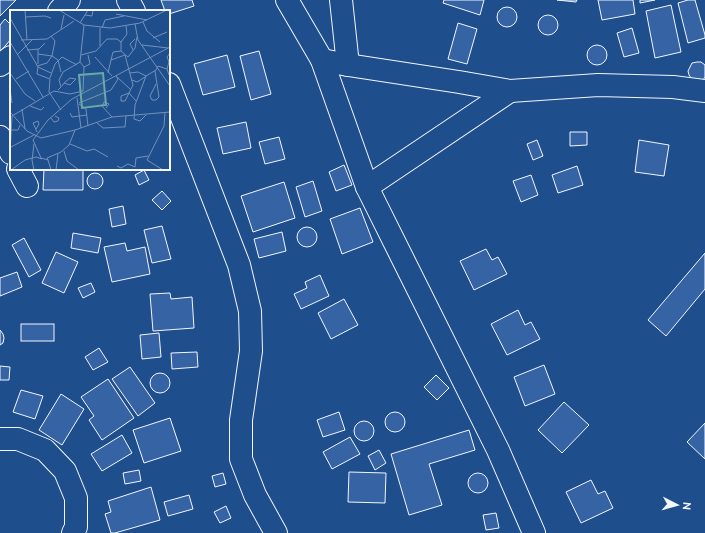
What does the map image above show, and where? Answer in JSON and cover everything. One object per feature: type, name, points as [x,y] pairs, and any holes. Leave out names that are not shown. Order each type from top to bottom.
[{"type":"street","points":[[60,10],[69,0]]},
{"type":"street","points":[[128,0],[133,10]]},
{"type":"street","points":[[288,0],[322,60],[368,187],[498,450],[534,533]]},
{"type":"street","points":[[341,0],[348,65]]},
{"type":"street","points":[[0,66],[10,58]]},
{"type":"street","points":[[322,60],[510,91],[598,85],[673,88],[705,91]]},
{"type":"street","points":[[170,87],[239,266],[250,311],[251,351],[241,420],[241,459],[255,495],[276,533]]},
{"type":"street","points":[[368,187],[510,91]]},
{"type":"street","points":[[0,137],[10,152]]},
{"type":"street","points":[[0,439],[18,439],[45,450],[65,471],[76,498],[76,527],[73,533]]},
{"type":"building","points":[[0,0],[16,0],[0,16]]},
{"type":"building","points":[[161,0],[192,0],[194,6],[170,14],[170,10],[165,10]]},
{"type":"building","points":[[444,0],[484,0],[480,15],[443,3]]},
{"type":"building","points":[[557,0],[577,0],[576,2]]},
{"type":"building","points":[[598,0],[633,0],[635,14],[602,20]]},
{"type":"building","points":[[640,0],[655,0],[640,3]]},
{"type":"building","points":[[688,0],[695,0],[705,38],[688,43],[678,3]]},
{"type":"building","points":[[671,5],[681,52],[655,58],[646,11]]},
{"type":"building","points":[[507,7],[514,10],[517,17],[514,24],[507,27],[500,24],[497,17],[500,10]]},
{"type":"building","points":[[548,15],[555,18],[558,25],[555,32],[548,35],[541,32],[538,25],[541,18]]},
{"type":"building","points":[[5,19],[10,24],[10,40],[0,52],[0,25]]},
{"type":"building","points":[[458,23],[477,29],[467,64],[448,59]]},
{"type":"building","points":[[632,28],[639,53],[624,57],[617,33]]},
{"type":"building","points":[[597,45],[604,48],[607,55],[604,62],[597,65],[590,62],[587,55],[590,48]]},
{"type":"building","points":[[259,51],[271,94],[251,100],[240,56]]},
{"type":"building","points":[[227,55],[235,87],[203,95],[194,64]]},
{"type":"building","points":[[701,62],[705,65],[705,77],[703,80],[699,81],[691,78],[688,71],[692,63]]},
{"type":"building","points":[[246,122],[251,148],[223,154],[217,128]]},
{"type":"building","points":[[570,132],[587,132],[587,145],[570,146]]},
{"type":"building","points":[[279,137],[285,159],[265,164],[259,142]]},
{"type":"building","points":[[537,140],[543,156],[533,160],[527,144]]},
{"type":"building","points":[[639,140],[669,145],[664,176],[635,172]]},
{"type":"building","points":[[344,165],[352,185],[336,191],[329,172]]},
{"type":"building","points":[[577,166],[583,185],[558,193],[552,175]]},
{"type":"building","points":[[44,170],[83,170],[83,190],[43,190]]},
{"type":"building","points":[[144,170],[149,180],[139,185],[135,175]]},
{"type":"building","points":[[95,173],[102,178],[103,181],[98,188],[95,189],[88,184],[87,181],[92,174]]},
{"type":"building","points":[[531,175],[538,195],[521,202],[513,181]]},
{"type":"building","points":[[313,181],[322,211],[305,217],[296,187]]},
{"type":"building","points":[[284,182],[295,218],[253,232],[241,196]]},
{"type":"building","points":[[162,191],[171,201],[162,210],[152,200]]},
{"type":"building","points":[[123,206],[126,224],[112,227],[109,209]]},
{"type":"building","points":[[360,208],[373,242],[342,254],[330,219]]},
{"type":"building","points":[[162,226],[171,259],[152,263],[144,230]]},
{"type":"building","points":[[307,227],[314,230],[317,237],[314,244],[307,247],[300,244],[297,237],[300,230]]},
{"type":"building","points":[[282,232],[286,251],[259,258],[254,239]]},
{"type":"building","points":[[73,233],[101,238],[98,253],[71,248]]},
{"type":"building","points":[[24,238],[41,270],[29,277],[12,245]]},
{"type":"building","points":[[125,243],[127,251],[145,247],[150,274],[112,282],[104,247]]},
{"type":"building","points":[[486,249],[492,260],[498,257],[507,274],[474,290],[460,261]]},
{"type":"building","points":[[56,252],[78,262],[64,293],[42,283]]},
{"type":"building","points":[[705,253],[705,289],[666,336],[648,320]]},
{"type":"building","points":[[17,272],[22,287],[0,296],[0,278]]},
{"type":"building","points":[[320,275],[329,296],[301,309],[294,294],[307,288],[305,282]]},
{"type":"building","points":[[91,283],[95,292],[83,298],[78,288]]},
{"type":"building","points":[[170,293],[171,299],[192,297],[194,328],[153,331],[150,294]]},
{"type":"building","points":[[344,299],[358,325],[331,339],[318,313]]},
{"type":"building","points":[[518,310],[525,325],[531,322],[540,339],[507,355],[491,324]]},
{"type":"building","points":[[21,324],[54,324],[54,341],[21,341]]},
{"type":"building","points":[[0,330],[4,338],[3,343],[0,345]]},
{"type":"building","points":[[159,333],[161,357],[142,359],[140,335]]},
{"type":"building","points":[[99,348],[108,362],[93,370],[85,357]]},
{"type":"building","points":[[197,352],[198,367],[172,369],[171,353]]},
{"type":"building","points":[[544,365],[555,394],[525,406],[514,377]]},
{"type":"building","points":[[0,366],[10,367],[9,380],[0,380]]},
{"type":"building","points":[[130,367],[155,403],[138,416],[112,379]]},
{"type":"building","points":[[160,373],[167,376],[170,383],[167,390],[160,393],[153,390],[150,383],[153,376]]},
{"type":"building","points":[[436,375],[449,388],[437,400],[424,387]]},
{"type":"building","points":[[108,379],[134,418],[102,440],[89,420],[94,416],[81,397]]},
{"type":"building","points":[[21,390],[43,396],[35,419],[13,412]]},
{"type":"building","points":[[61,394],[84,409],[62,445],[39,430]]},
{"type":"building","points":[[564,402],[589,425],[562,453],[538,430]]},
{"type":"building","points":[[339,412],[345,430],[323,437],[317,420]]},
{"type":"building","points":[[395,412],[402,415],[405,422],[402,429],[395,432],[388,429],[385,422],[388,415]]},
{"type":"building","points":[[170,418],[181,451],[144,463],[133,430]]},
{"type":"building","points":[[364,421],[371,424],[374,431],[371,438],[364,441],[357,438],[354,431],[357,424]]},
{"type":"building","points":[[705,423],[705,459],[687,442]]},
{"type":"building","points":[[469,430],[475,450],[429,464],[442,505],[409,515],[391,454]]},
{"type":"building","points":[[122,435],[132,453],[102,471],[91,454]]},
{"type":"building","points":[[350,437],[360,454],[332,469],[323,452]]},
{"type":"building","points":[[379,450],[386,463],[375,470],[368,456]]},
{"type":"building","points":[[139,470],[141,481],[125,484],[123,473]]},
{"type":"building","points":[[349,472],[386,473],[385,503],[348,502]]},
{"type":"building","points":[[223,473],[226,484],[215,487],[212,476]]},
{"type":"building","points":[[478,473],[485,476],[488,483],[485,490],[478,493],[471,490],[468,483],[471,476]]},
{"type":"building","points":[[591,480],[598,494],[605,491],[613,508],[581,523],[566,492]]},
{"type":"building","points":[[151,487],[160,520],[111,533],[105,514],[111,512],[108,501]]},
{"type":"building","points":[[189,495],[193,509],[168,516],[164,502]]},
{"type":"building","points":[[226,506],[231,518],[220,523],[214,512]]},
{"type":"building","points":[[496,513],[499,528],[486,530],[483,515]]}]
